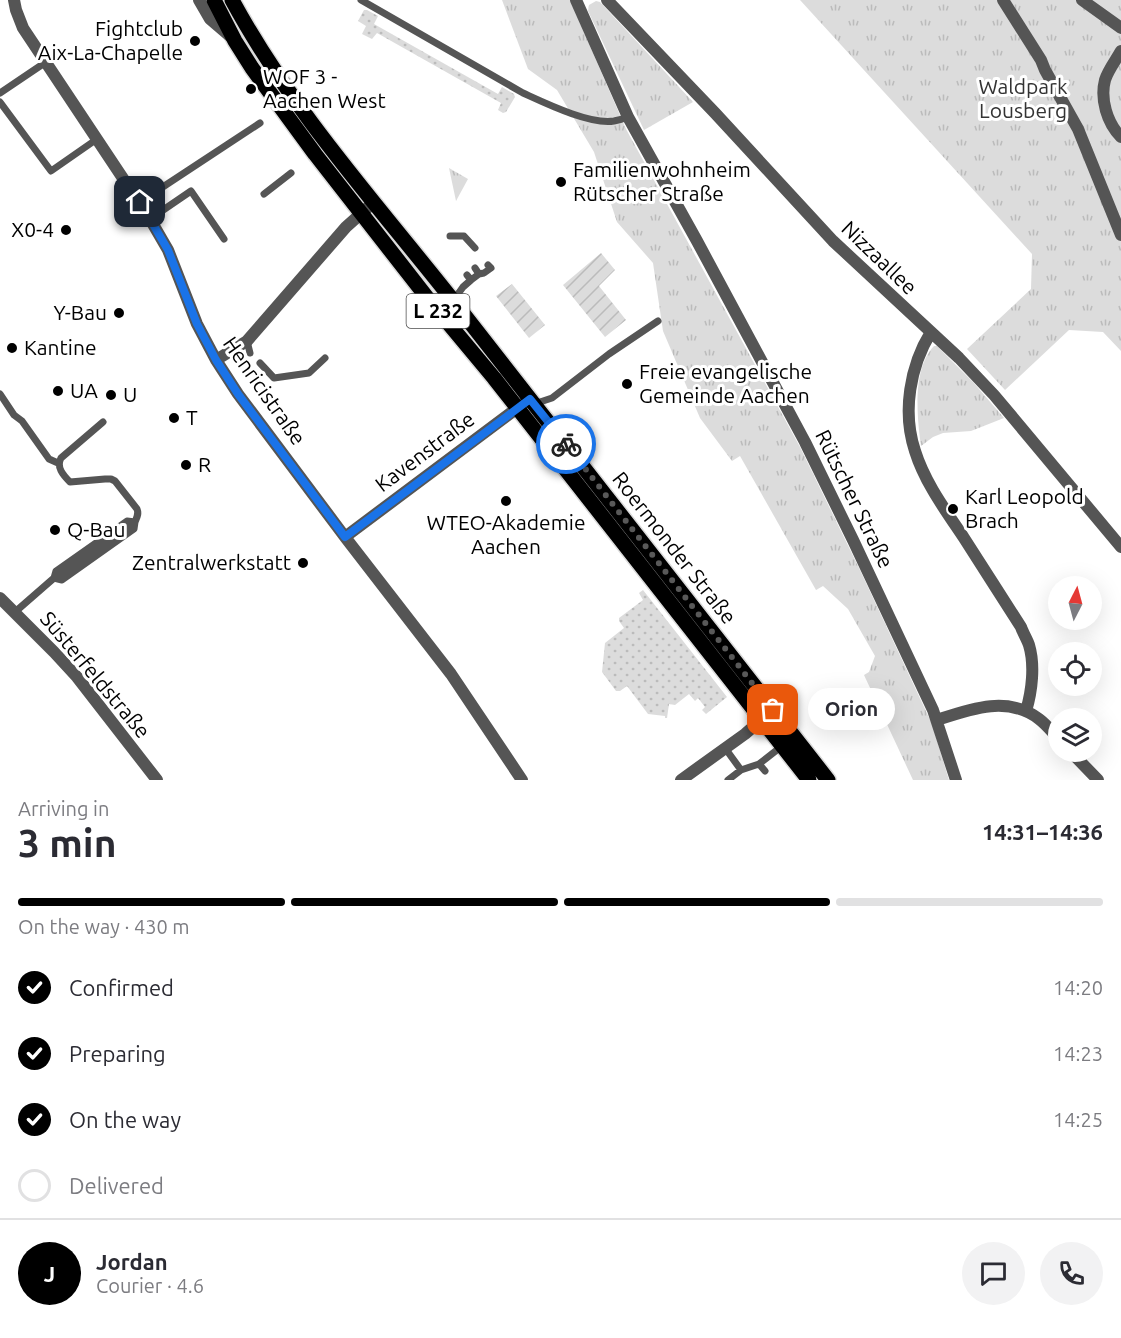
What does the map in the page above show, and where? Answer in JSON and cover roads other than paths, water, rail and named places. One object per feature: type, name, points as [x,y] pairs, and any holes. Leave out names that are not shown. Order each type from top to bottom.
[{"type":"main road","name":"Roermonder Straße","points":[[214,0],[276,112],[311,158],[527,404],[563,441],[768,715],[782,746],[803,778]]},
{"type":"main road","name":"Roermonder Straße","points":[[232,0],[273,70],[314,128],[374,202],[422,256],[527,404],[768,715],[828,780]]},
{"type":"street","name":"Henricistraße","points":[[14,0],[23,28],[140,202],[168,250],[197,324],[238,394],[451,674],[522,780]]},
{"type":"street","name":"Roermonder Straße","points":[[200,0],[210,19],[235,41]]},
{"type":"street","name":"Rütscher Straße","points":[[578,0],[628,117],[805,442],[854,540],[937,720],[956,780]]},
{"type":"street","name":"Nizzaallee","points":[[607,0],[833,241],[959,358],[994,395],[1121,547]]},
{"type":"street","points":[[1003,0],[1041,60],[1078,129],[1121,236]]},
{"type":"street","points":[[1082,0],[1121,28]]},
{"type":"street","points":[[1121,51],[1105,79],[1103,95],[1106,112],[1117,134],[1121,137]]},
{"type":"street","points":[[216,360],[247,340],[346,227],[374,202]]},
{"type":"street","points":[[931,332],[919,354],[910,390],[910,421],[915,450],[930,484],[1021,627],[1029,645],[1032,662],[1026,711]]},
{"type":"street","name":"Kavenstraße","points":[[345,537],[527,404]]},
{"type":"street","name":"Süsterfeldstraße","points":[[0,598],[77,677],[157,780]]},
{"type":"street","points":[[937,720],[977,707],[1002,705],[1026,711],[1048,728]]},
{"type":"street","points":[[688,778],[768,715]]},
{"type":"street","points":[[1081,762],[1098,780]]},
{"type":"lane","points":[[361,0],[523,93],[550,106],[603,121],[628,117]]},
{"type":"lane","points":[[0,93],[46,62]]},
{"type":"lane","points":[[0,102],[51,171],[97,139]]},
{"type":"lane","points":[[140,202],[260,123]]},
{"type":"lane","points":[[264,194],[291,173]]},
{"type":"lane","points":[[150,219],[191,191],[224,239]]},
{"type":"lane","points":[[450,237],[464,236],[475,248]]},
{"type":"lane","points":[[453,301],[461,284],[477,271],[484,273],[491,268],[488,265]]},
{"type":"lane","points":[[527,404],[554,401],[609,354],[658,321]]},
{"type":"lane","points":[[247,340],[250,353]]},
{"type":"lane","points":[[260,363],[274,378],[309,373],[325,358]]},
{"type":"lane","points":[[0,394],[49,459],[58,463]]},
{"type":"lane","points":[[15,612],[54,578],[135,522],[137,509],[115,481],[105,479],[70,482],[59,468],[58,463],[61,458],[103,422]]},
{"type":"lane","points":[[563,441],[575,427],[572,422]]},
{"type":"lane","points":[[728,780],[741,770],[759,764],[782,746]]},
{"type":"lane","points":[[725,748],[741,770]]},
{"type":"lane","points":[[759,764],[765,771]]},
{"type":"place","name":"Fightclub Aix-La-Chapelle","points":[[195,41]]},
{"type":"place","name":"WOF 3 - Aachen West","points":[[251,89]]},
{"type":"place","name":"Familienwohnheim Rütscher Straße","points":[[561,182]]},
{"type":"place","name":"X0-4","points":[[66,230]]},
{"type":"place","name":"Y-Bau","points":[[119,313]]},
{"type":"place","name":"Kantine","points":[[12,348]]},
{"type":"place","name":"Freie evangelische Gemeinde Aachen","points":[[627,384]]},
{"type":"place","name":"UA","points":[[58,391]]},
{"type":"place","name":"U","points":[[111,395]]},
{"type":"place","name":"T","points":[[174,418]]},
{"type":"place","name":"R","points":[[186,465]]},
{"type":"place","name":"WTEO-Akademie Aachen","points":[[506,501]]},
{"type":"place","name":"Karl Leopold Brach","points":[[953,509]]},
{"type":"place","name":"Q-Bau","points":[[55,530]]},
{"type":"place","name":"Zentralwerkstatt","points":[[303,563]]},
{"type":"place","name":"Orion","points":[[773,710]]},
{"type":"park label","name":"Waldpark Lousberg","points":[[1023,99]]}]
